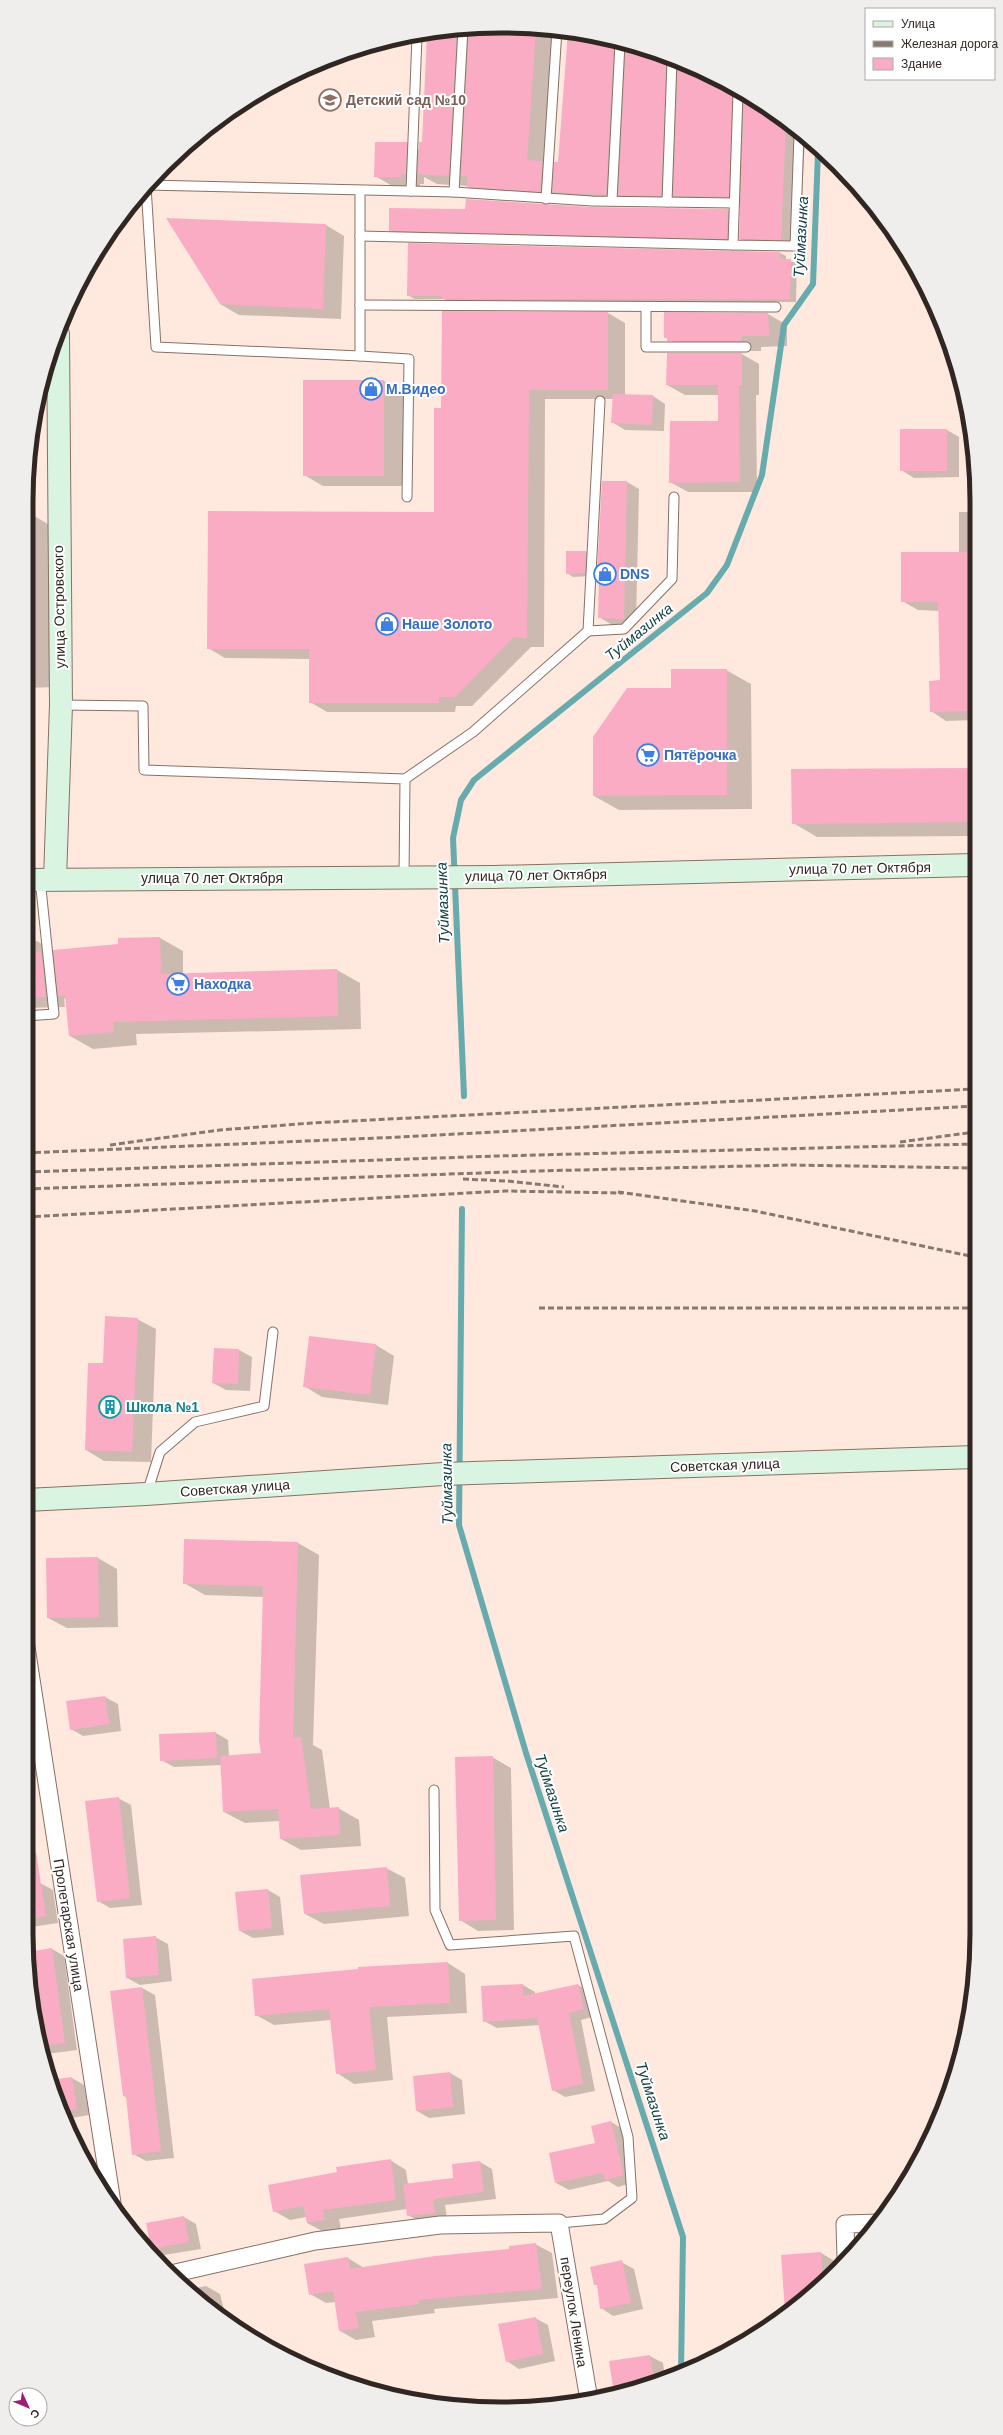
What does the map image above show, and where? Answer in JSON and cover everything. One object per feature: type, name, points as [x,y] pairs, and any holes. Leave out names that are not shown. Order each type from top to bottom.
[{"type":"street","name":"улица Островского","points":[[40,879],[61,705],[58,351]]},
{"type":"street","name":"улица 70 лет Октября","points":[[40,879],[433,876],[494,877],[970,865]]},
{"type":"street","name":"Советская улица","points":[[33,1500],[146,1494],[443,1474],[970,1457]]},
{"type":"street","name":"Пролетарская улица","points":[[33,1692],[110,2191]]},
{"type":"street","points":[[178,2272],[315,2241],[440,2225],[560,2223]]},
{"type":"street","name":"переулок Ленина","points":[[560,2223],[588,2394]]},
{"type":"street","points":[[846,2251],[845,2224],[869,2223]]},
{"type":"lane","points":[[454,192],[463,35]]},
{"type":"lane","points":[[546,199],[557,36]]},
{"type":"lane","points":[[411,191],[417,41]]},
{"type":"lane","points":[[612,201],[620,48]]},
{"type":"lane","points":[[667,202],[672,66]]},
{"type":"lane","points":[[733,245],[738,97]]},
{"type":"lane","points":[[360,236],[795,246],[799,140]]},
{"type":"lane","points":[[156,185],[454,192],[546,199],[734,203]]},
{"type":"lane","points":[[360,191],[360,356]]},
{"type":"lane","points":[[148,195],[156,347],[410,359],[407,497]]},
{"type":"lane","points":[[360,305],[776,307]]},
{"type":"lane","points":[[646,307],[646,346],[746,347]]},
{"type":"lane","points":[[588,631],[600,402]]},
{"type":"lane","points":[[61,705],[143,706],[144,770],[405,780],[473,732],[588,631],[624,629],[672,579],[674,498]]},
{"type":"lane","points":[[404,877],[405,780]]},
{"type":"lane","points":[[33,1016],[54,1014],[40,879]]},
{"type":"lane","points":[[146,1494],[160,1452],[195,1422],[264,1406],[273,1332]]},
{"type":"lane","points":[[434,1790],[435,1910],[450,1945],[574,1936],[628,2137],[632,2198],[604,2219],[560,2223]]},
{"type":"building","points":[[502,33],[536,34],[527,160],[542,161],[540,192],[467,187],[467,176],[461,176],[469,34]]},
{"type":"building","points":[[457,35],[449,176],[418,174],[419,142],[422,142],[427,39]]},
{"type":"building","points":[[567,38],[614,47],[606,195],[552,192],[554,162],[558,162]]},
{"type":"building","points":[[626,50],[667,64],[661,196],[618,195]]},
{"type":"building","points":[[678,68],[709,81],[733,94],[729,197],[673,196]]},
{"type":"building","points":[[744,101],[786,129],[781,240],[739,239]]},
{"type":"building","points":[[375,142],[407,142],[406,174],[401,174],[401,177],[374,177]]},
{"type":"building","points":[[466,199],[592,207],[728,209],[727,239],[389,231],[389,208],[465,209]]},
{"type":"building","points":[[166,218],[326,224],[323,309],[220,304]]},
{"type":"building","points":[[408,243],[780,252],[780,259],[791,259],[790,299],[442,299],[442,296],[407,296]]},
{"type":"building","points":[[442,311],[608,312],[608,390],[529,390],[527,638],[514,637],[455,697],[439,697],[439,703],[309,703],[309,649],[207,649],[208,511],[434,512],[434,408],[441,408]]},
{"type":"building","points":[[664,312],[768,313],[769,336],[742,336],[742,341],[667,341],[667,338],[664,338]]},
{"type":"building","points":[[667,353],[742,353],[742,385],[739,385],[740,482],[669,483],[670,421],[718,421],[718,385],[666,385]]},
{"type":"building","points":[[303,380],[384,380],[384,476],[303,476]]},
{"type":"building","points":[[613,394],[653,395],[652,425],[611,423]]},
{"type":"building","points":[[900,429],[947,429],[947,471],[900,471]]},
{"type":"building","points":[[602,481],[627,481],[624,619],[598,618],[599,573],[597,573]]},
{"type":"building","points":[[566,551],[586,551],[585,573],[566,574]]},
{"type":"building","points":[[901,552],[970,552],[970,711],[930,712],[929,681],[940,680],[938,602],[901,602]]},
{"type":"building","points":[[671,669],[727,669],[727,795],[593,796],[593,737],[627,688],[671,688]]},
{"type":"building","points":[[970,768],[970,822],[792,824],[791,769]]},
{"type":"building","points":[[160,937],[161,974],[337,969],[338,1016],[113,1022],[114,1032],[69,1036],[65,996],[58,996],[53,950],[118,944],[118,938]]},
{"type":"building","points":[[41,951],[46,997],[33,998],[33,952]]},
{"type":"building","name":"Школа №1","points":[[105,1316],[138,1318],[132,1452],[85,1450],[88,1363],[103,1363]]},
{"type":"building","points":[[309,1336],[376,1344],[370,1395],[303,1387]]},
{"type":"building","points":[[214,1348],[239,1349],[238,1384],[212,1383]]},
{"type":"building","points":[[184,1539],[298,1542],[293,1738],[301,1737],[311,1809],[339,1807],[340,1835],[280,1839],[278,1809],[223,1812],[220,1756],[261,1753],[259,1740],[263,1586],[183,1584]]},
{"type":"building","points":[[98,1557],[99,1617],[47,1618],[46,1558]]},
{"type":"building","points":[[105,1696],[109,1724],[70,1730],[66,1701]]},
{"type":"building","points":[[216,1732],[217,1758],[160,1761],[159,1734]]},
{"type":"building","points":[[493,1756],[496,1920],[459,1921],[455,1757]]},
{"type":"building","points":[[119,1797],[130,1898],[97,1902],[85,1801]]},
{"type":"building","points":[[33,1852],[36,1852],[46,1916],[33,1918]]},
{"type":"building","points":[[387,1867],[390,1906],[304,1914],[300,1875]]},
{"type":"building","points":[[268,1889],[272,1928],[239,1931],[235,1892]]},
{"type":"building","points":[[156,1936],[159,1975],[126,1978],[123,1939]]},
{"type":"building","points":[[52,1948],[65,2043],[47,2045],[37,1995],[34,1951]]},
{"type":"building","points":[[448,1962],[450,2003],[369,2007],[376,2070],[336,2074],[329,2009],[255,2016],[252,1979],[358,1969],[358,1967]]},
{"type":"building","points":[[523,1984],[523,1996],[578,1984],[584,2009],[569,2013],[583,2084],[552,2091],[537,2018],[483,2022],[481,1986]]},
{"type":"building","points":[[142,1987],[161,2151],[132,2155],[126,2096],[123,2096],[110,1991]]},
{"type":"building","points":[[450,2072],[453,2107],[416,2111],[413,2076]]},
{"type":"building","points":[[72,2077],[77,2109],[68,2110],[56,2079]]},
{"type":"building","points":[[611,2121],[624,2175],[605,2180],[603,2173],[555,2183],[549,2153],[595,2143],[591,2126]]},
{"type":"building","points":[[391,2159],[396,2200],[323,2210],[325,2220],[307,2223],[303,2206],[273,2212],[268,2185],[337,2172],[336,2167]]},
{"type":"building","points":[[480,2161],[484,2192],[433,2199],[435,2213],[407,2216],[403,2184],[453,2178],[452,2164]]},
{"type":"building","points":[[184,2216],[189,2242],[155,2248],[150,2243],[146,2223]]},
{"type":"building","points":[[536,2243],[542,2289],[418,2300],[419,2304],[356,2312],[359,2328],[339,2331],[333,2291],[309,2295],[304,2264],[348,2257],[350,2269],[435,2256],[509,2249],[509,2246]]},
{"type":"building","points":[[821,2252],[823,2275],[785,2307],[781,2255]]},
{"type":"building","points":[[622,2260],[631,2303],[600,2309],[597,2285],[594,2285],[590,2267]]},
{"type":"building","points":[[536,2317],[543,2354],[506,2362],[498,2324]]},
{"type":"building","points":[[650,2355],[653,2377],[613,2388],[609,2361]]},
{"type":"waterway","name":"Туймазинка","points":[[464,1096],[453,838],[461,800],[474,780],[707,593],[727,565],[762,475],[784,325],[813,284],[818,156]]},
{"type":"waterway","name":"Туймазинка","points":[[462,1209],[459,1525],[526,1753],[683,2237],[681,2366]]},
{"type":"railway","points":[[110,1145],[220,1130],[312,1123],[970,1089]]},
{"type":"railway","points":[[33,1153],[401,1137],[970,1106]]},
{"type":"railway","points":[[900,1142],[970,1133]]},
{"type":"railway","points":[[33,1172],[497,1156],[970,1144]]},
{"type":"railway","points":[[33,1189],[536,1171],[791,1165],[970,1168]]},
{"type":"railway","points":[[463,1179],[507,1181],[564,1187]]},
{"type":"railway","points":[[33,1217],[505,1191],[623,1193]]},
{"type":"railway","points":[[618,1192],[755,1211],[970,1256]]},
{"type":"railway","points":[[539,1308],[970,1308]]},
{"type":"place","name":"Детский сад №10","points":[[330,100]]},
{"type":"place","name":"М.Видео","points":[[371,389]]},
{"type":"place","name":"DNS","points":[[605,574]]},
{"type":"place","name":"Наше Золото","points":[[387,624]]},
{"type":"place","name":"Пятёрочка","points":[[648,755]]},
{"type":"place","name":"Находка","points":[[178,984]]},
{"type":"place","name":"Школа №1","points":[[110,1407]]}]
